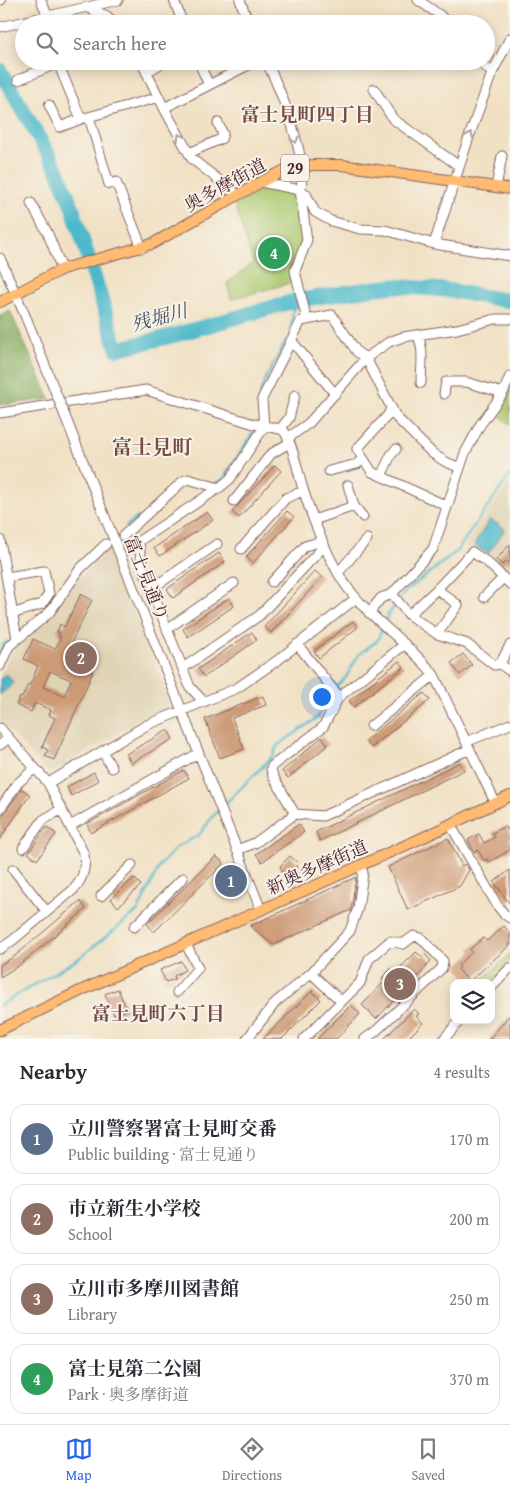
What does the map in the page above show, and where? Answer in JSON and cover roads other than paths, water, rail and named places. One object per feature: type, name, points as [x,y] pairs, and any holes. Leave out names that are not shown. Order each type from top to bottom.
[{"type":"main road","name":"奥多摩街道","points":[[0,302],[62,269],[142,248],[162,239],[261,182],[285,170],[302,166],[332,164],[510,189]]},
{"type":"main road","name":"新奥多摩街道","points":[[0,1030],[80,991],[510,796]]},
{"type":"street","points":[[42,0],[47,15]]},
{"type":"street","points":[[57,15],[118,0]]},
{"type":"street","points":[[174,0],[180,15]]},
{"type":"street","points":[[240,0],[246,15]]},
{"type":"street","points":[[418,0],[440,15]]},
{"type":"street","points":[[88,8],[105,15]]},
{"type":"street","points":[[0,27],[15,24]]},
{"type":"street","points":[[495,67],[510,38]]},
{"type":"street","points":[[18,80],[42,70]]},
{"type":"street","points":[[61,70],[85,118],[109,184],[116,182],[142,248]]},
{"type":"street","points":[[150,70],[146,72],[192,159],[238,195]]},
{"type":"street","points":[[202,70],[209,85]]},
{"type":"street","points":[[164,108],[238,70]]},
{"type":"street","points":[[270,70],[288,112],[302,166],[300,190],[308,240],[295,271],[307,320]]},
{"type":"street","points":[[488,70],[492,73]]},
{"type":"street","points":[[434,244],[459,166],[494,70]]},
{"type":"street","points":[[374,89],[393,119],[459,166]]},
{"type":"street","points":[[49,105],[60,127],[85,118],[159,98]]},
{"type":"street","points":[[189,154],[221,139],[223,134],[218,123]]},
{"type":"street","points":[[496,187],[502,156]]},
{"type":"street","points":[[261,182],[300,190],[306,194],[315,212],[331,221],[360,230],[385,230],[434,244],[510,256]]},
{"type":"street","points":[[31,203],[48,234],[62,269]]},
{"type":"street","name":"富士見通り","points":[[0,258],[27,320],[261,910]]},
{"type":"street","points":[[204,702],[190,687],[143,568],[139,541],[230,479],[259,425],[262,399],[301,322],[332,314],[357,352],[366,358],[391,408],[405,427],[418,437],[432,453],[460,468]]},
{"type":"street","points":[[234,501],[271,454],[309,423],[366,358],[389,342],[403,337],[457,329],[495,319],[510,319]]},
{"type":"street","points":[[417,335],[420,340],[422,356],[421,383]]},
{"type":"street","points":[[292,340],[335,394]]},
{"type":"street","points":[[396,599],[433,549],[465,453],[480,425],[503,393],[510,376]]},
{"type":"street","points":[[444,394],[446,382],[466,382],[503,393]]},
{"type":"street","points":[[0,413],[146,390],[259,425],[280,428],[284,431],[323,544],[338,573],[355,599],[420,658],[434,675],[495,802]]},
{"type":"street","points":[[280,428],[289,418],[294,395]]},
{"type":"street","points":[[391,408],[388,415],[357,449],[372,472],[447,506]]},
{"type":"street","points":[[381,476],[396,449]]},
{"type":"street","points":[[329,471],[357,464],[363,458]]},
{"type":"street","points":[[123,536],[183,481],[188,480],[218,488]]},
{"type":"street","points":[[348,485],[354,506],[363,517]]},
{"type":"street","points":[[241,549],[286,498],[304,491]]},
{"type":"street","points":[[314,520],[354,506]]},
{"type":"street","points":[[338,573],[367,539]]},
{"type":"street","points":[[0,540],[16,636]]},
{"type":"street","points":[[0,666],[16,636],[49,613],[80,569],[106,544]]},
{"type":"street","points":[[151,589],[216,544]]},
{"type":"street","points":[[272,582],[305,546],[323,544]]},
{"type":"street","points":[[183,668],[260,615],[323,544]]},
{"type":"street","points":[[462,547],[486,562],[507,581],[484,597]]},
{"type":"street","points":[[409,615],[472,552]]},
{"type":"street","points":[[6,577],[44,571],[49,594],[42,604],[12,614]]},
{"type":"street","points":[[167,629],[234,583]]},
{"type":"street","points":[[437,589],[458,605],[438,634]]},
{"type":"street","points":[[369,613],[381,598],[396,599],[409,615],[438,634],[467,644],[494,665],[500,664],[510,671]]},
{"type":"street","points":[[48,784],[147,725],[237,688],[261,673],[355,599]]},
{"type":"street","points":[[44,600],[56,603]]},
{"type":"street","points":[[298,644],[339,697]]},
{"type":"street","points":[[295,814],[273,776],[272,766],[323,727],[339,697],[405,644]]},
{"type":"street","points":[[500,664],[510,645]]},
{"type":"street","points":[[371,726],[434,675]]},
{"type":"street","points":[[237,850],[255,843],[295,814],[323,816],[510,724]]},
{"type":"street","points":[[0,728],[48,784],[84,854],[84,874],[73,890],[0,949]]},
{"type":"street","points":[[0,745],[9,738]]},
{"type":"street","points":[[102,751],[112,768]]},
{"type":"street","points":[[70,826],[198,753]]},
{"type":"street","points":[[0,809],[18,783],[35,768]]},
{"type":"street","points":[[22,848],[43,820],[62,809]]},
{"type":"street","points":[[450,824],[496,905],[508,912]]},
{"type":"street","points":[[101,896],[132,865]]},
{"type":"street","points":[[247,1039],[276,1002],[311,973],[350,931],[358,908],[363,873],[360,865]]},
{"type":"street","points":[[13,869],[47,912]]},
{"type":"street","points":[[134,927],[183,878]]},
{"type":"street","points":[[304,1039],[360,982],[369,959],[390,941],[402,944],[414,936],[421,938],[442,961],[442,968],[376,1031],[365,1039]]},
{"type":"street","points":[[177,992],[198,968],[186,944]]},
{"type":"street","points":[[495,984],[510,968]]},
{"type":"street","points":[[311,973],[341,1001]]},
{"type":"street","points":[[444,1039],[457,1024]]},
{"type":"water","points":[[490,519],[505,529],[488,554],[474,545]]},
{"type":"water","points":[[6,674],[14,683],[0,695],[0,679]]},
{"type":"waterway","name":"残堀川","points":[[0,70],[58,171],[73,209],[117,349],[168,337],[294,301],[393,286],[446,290],[510,301]]},
{"type":"waterway","points":[[291,332],[294,301]]},
{"type":"waterway","points":[[260,395],[266,378],[286,341]]},
{"type":"waterway","points":[[215,483],[222,481],[257,427]]},
{"type":"waterway","points":[[336,688],[346,677],[359,654],[377,641],[388,615],[405,592],[456,552],[510,475]]},
{"type":"waterway","points":[[126,527],[138,517]]},
{"type":"waterway","points":[[0,653],[2,646],[9,641]]},
{"type":"waterway","points":[[0,1005],[78,959],[138,911],[160,865],[177,847],[199,835],[213,816],[273,756],[277,746],[317,718],[332,692]]},
{"type":"place","name":"富士見第二公園","points":[[274,253]]},
{"type":"place","name":"市立新生小学校","points":[[81,658]]},
{"type":"place","name":"立川警察署富士見町交番","points":[[231,881]]},
{"type":"place","name":"立川市多摩川図書館","points":[[400,984]]},
{"type":"district","name":"富士見町四丁目","points":[[307,114]]},
{"type":"district","name":"富士見町","points":[[152,446]]},
{"type":"district","name":"富士見町六丁目","points":[[158,1013]]}]
